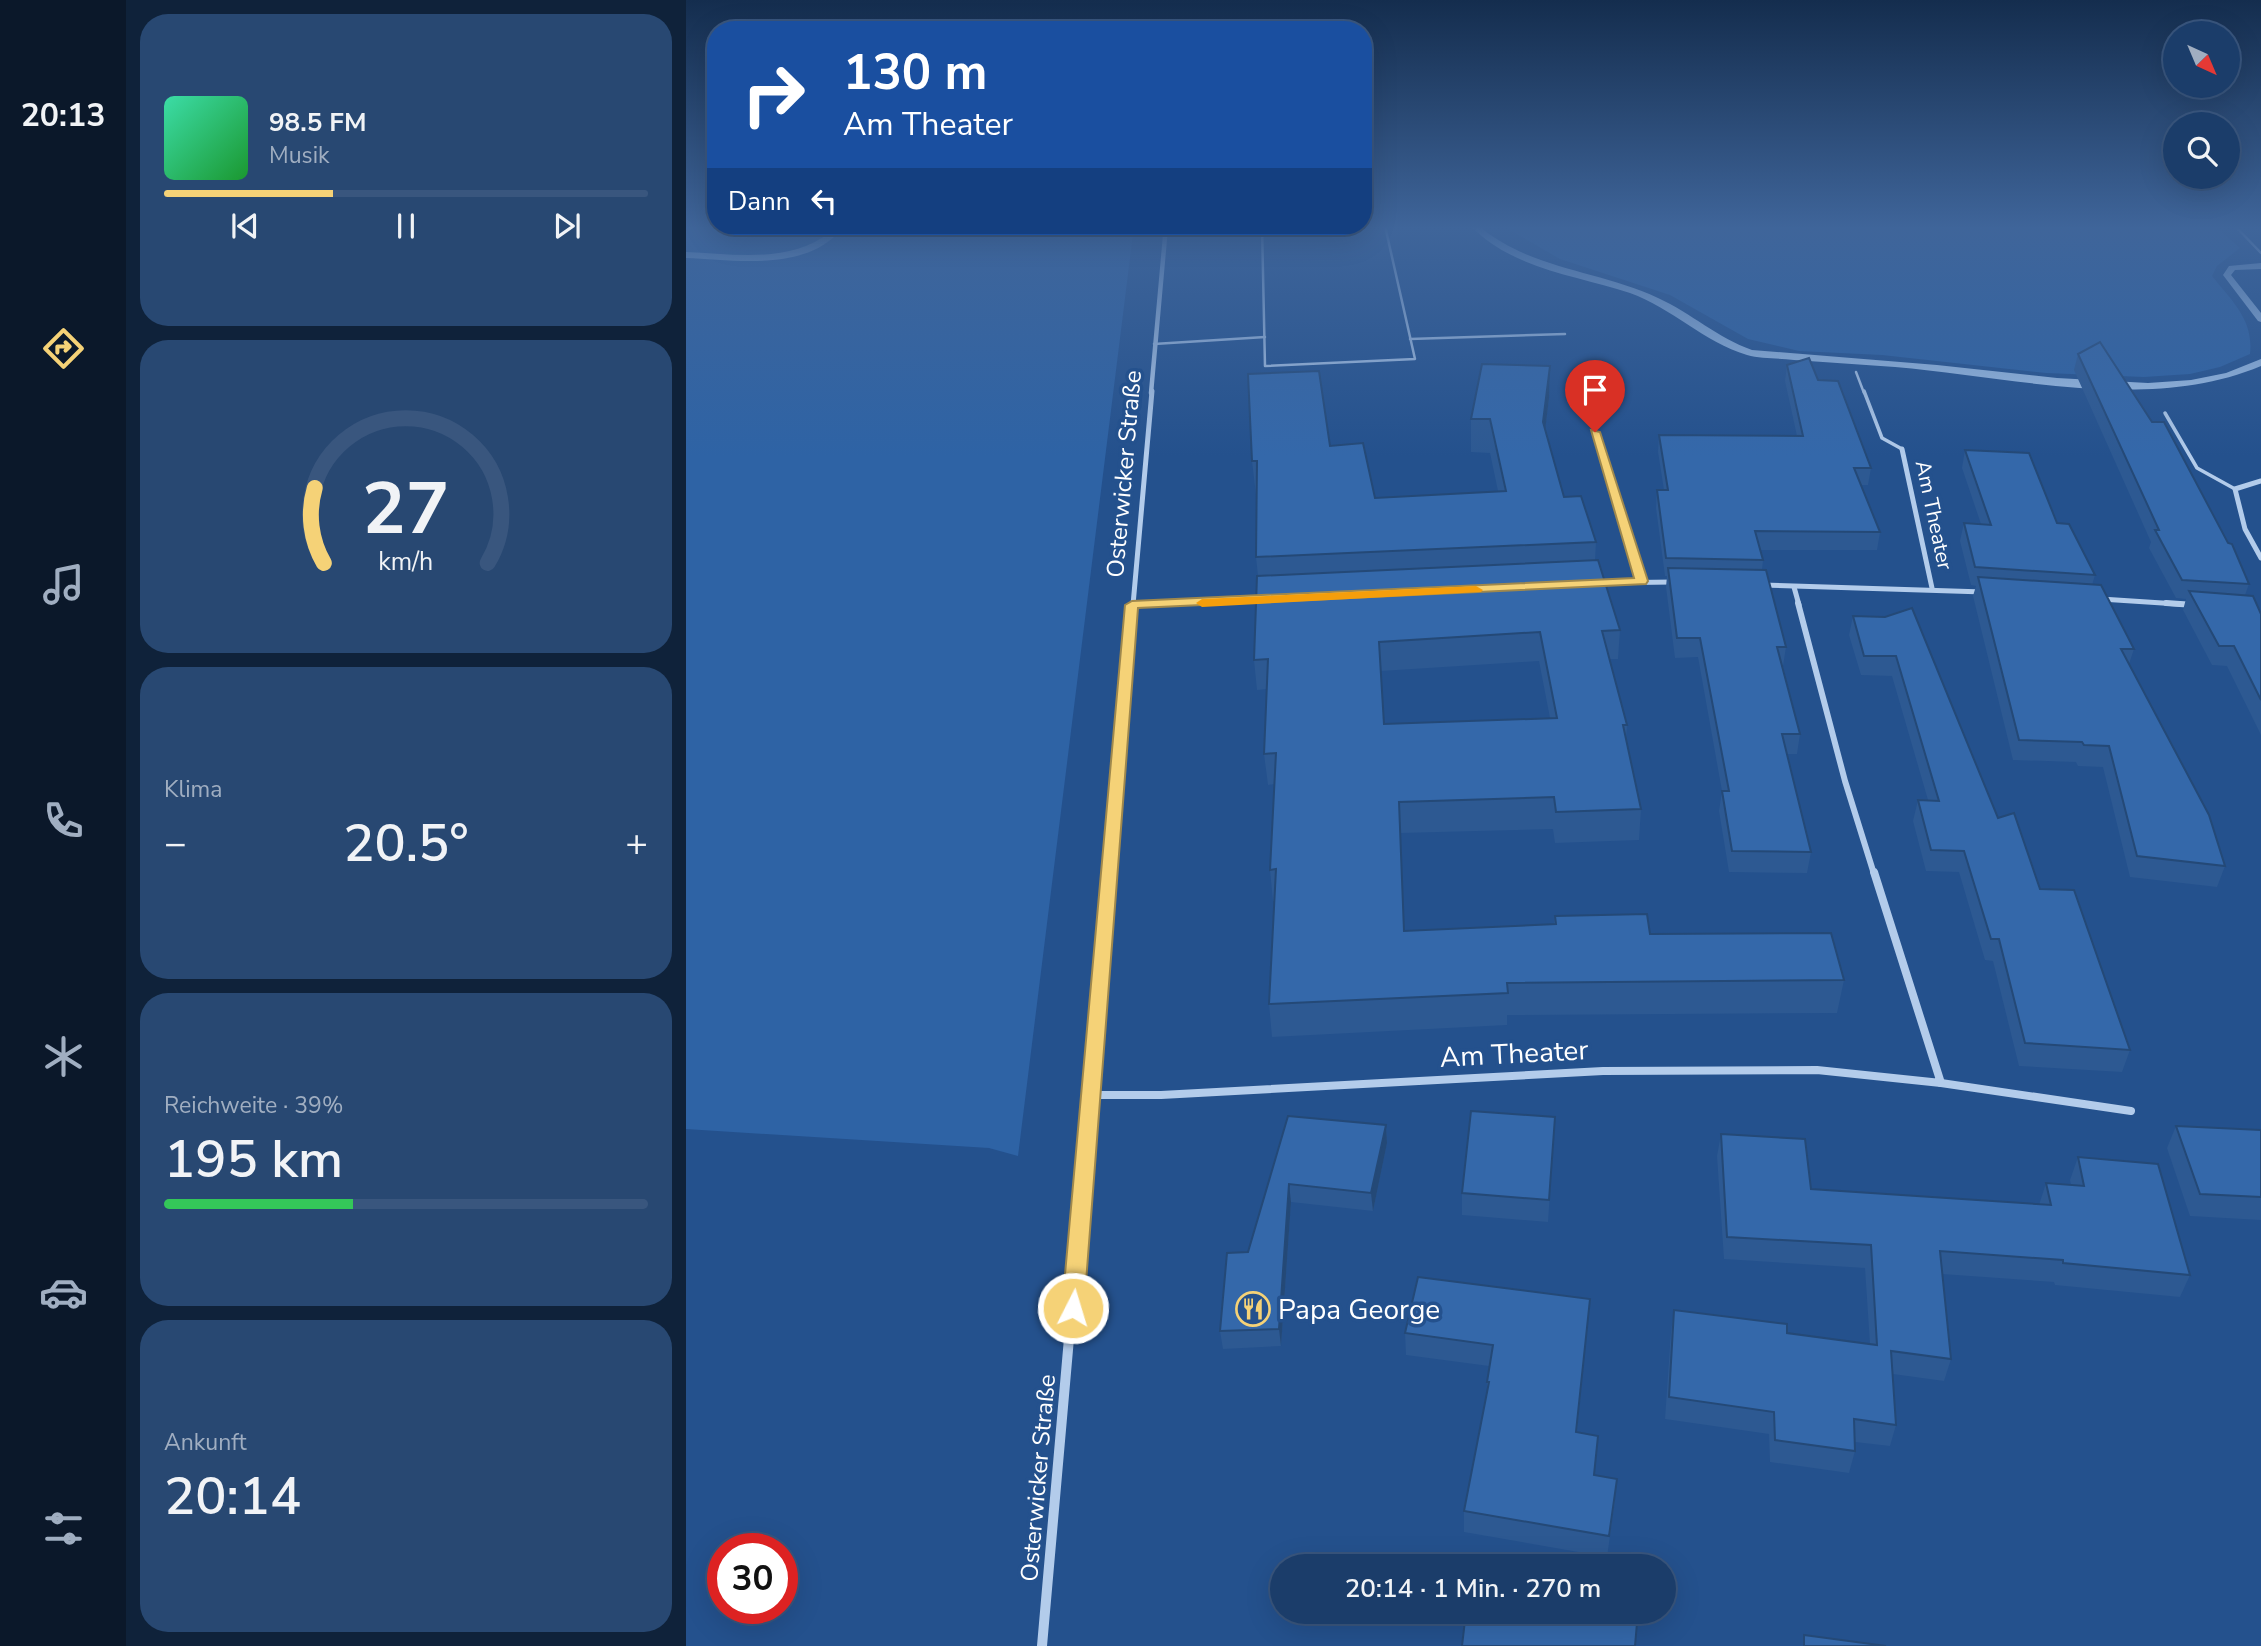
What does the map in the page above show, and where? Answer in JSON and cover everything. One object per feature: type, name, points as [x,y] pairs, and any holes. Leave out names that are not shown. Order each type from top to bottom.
[{"type":"street","name":"Osterwicker Straße","points":[[1042,1646],[1132,605],[1150,430],[1158,303]]},
{"type":"street","points":[[1595,432],[1642,581]]},
{"type":"street","name":"Am Theater","points":[[1902,449],[1932,588]]},
{"type":"street","points":[[2261,481],[2235,489],[2245,529],[2261,558]]},
{"type":"street","points":[[1586,584],[1642,581],[1683,583]]},
{"type":"street","name":"Am Theater","points":[[1753,585],[1932,588],[1987,592]]},
{"type":"street","points":[[1794,587],[1845,780],[1941,1083]]},
{"type":"street","points":[[2097,599],[2206,606]]},
{"type":"street","points":[[1132,605],[1268,600]]},
{"type":"street","name":"Am Theater","points":[[1089,1095],[1161,1095],[1604,1070],[1817,1070],[1941,1083],[2131,1111]]},
{"type":"lane","points":[[1264,303],[1265,366],[1415,359],[1402,303]]},
{"type":"lane","points":[[1410,339],[1565,334]]},
{"type":"lane","points":[[1154,344],[1265,337]]},
{"type":"lane","points":[[1856,372],[1882,438],[1902,449]]},
{"type":"lane","points":[[2165,413],[2197,468],[2235,489]]},
{"type":"shaded area","points":[[686,303],[1124,303],[1018,1156],[989,1148],[686,1129]]},
{"type":"shaded area","points":[[1684,303],[2234,303],[2249,331],[2250,354],[2220,367],[2190,374],[2144,377],[2046,373],[1882,355],[1799,351],[1748,339]]},
{"type":"building","points":[[2100,342],[2152,422],[2164,422],[2228,543],[2232,544],[2249,584],[2182,580],[2155,530],[2159,530],[2078,354]]},
{"type":"building","points":[[1809,358],[1818,380],[1838,381],[1871,468],[1854,468],[1880,532],[1755,531],[1763,560],[1666,558],[1657,490],[1668,490],[1659,435],[1803,436],[1787,365]]},
{"type":"building","points":[[1482,364],[1550,366],[1543,422],[1564,497],[1581,496],[1596,542],[1256,557],[1257,461],[1252,461],[1248,374],[1319,371],[1330,446],[1363,443],[1375,498],[1506,491],[1490,419],[1471,419]]},
{"type":"building","points":[[1965,450],[2029,453],[2057,523],[2069,524],[2095,575],[1975,567],[1964,523],[1991,525]]},
{"type":"building","points":[[1598,560],[1620,630],[1602,631],[1627,725],[1623,725],[1641,809],[1556,812],[1554,797],[1399,802],[1404,931],[1556,924],[1555,916],[1647,914],[1650,934],[1831,933],[1844,980],[1507,983],[1508,993],[1269,1004],[1276,869],[1270,870],[1276,753],[1264,754],[1268,659],[1254,660],[1257,576]],"holes":[[[1540,632],[1557,718],[1384,724],[1379,642]]]},
{"type":"building","points":[[1668,568],[1766,570],[1786,647],[1777,647],[1800,734],[1782,734],[1811,852],[1732,851],[1722,791],[1729,791],[1700,638],[1677,638]]},
{"type":"building","points":[[1978,577],[2101,585],[2134,649],[2121,649],[2209,815],[2225,866],[2137,856],[2109,746],[2084,745],[2082,742],[2019,740]]},
{"type":"building","points":[[2189,591],[2253,596],[2261,614],[2261,700],[2234,646],[2219,646]]},
{"type":"building","points":[[1912,608],[1998,818],[2014,813],[2040,889],[2074,890],[2130,1050],[2025,1043],[1999,939],[1991,939],[1964,851],[1931,850],[1918,800],[1939,801],[1896,656],[1864,656],[1853,616],[1885,617]]},
{"type":"building","points":[[1471,1111],[1555,1117],[1549,1200],[1462,1193]]},
{"type":"building","points":[[1288,1116],[1386,1125],[1371,1193],[1289,1184],[1279,1329],[1220,1331],[1227,1253],[1248,1252]]},
{"type":"building","points":[[2176,1126],[2261,1130],[2261,1197],[2200,1194]]},
{"type":"building","points":[[1721,1134],[1805,1139],[1811,1189],[2051,1205],[2046,1183],[2084,1186],[2078,1157],[2158,1164],[2190,1275],[2063,1263],[2063,1260],[1940,1251],[1951,1359],[1891,1351],[1896,1425],[1854,1419],[1855,1451],[1775,1440],[1774,1412],[1669,1397],[1674,1310],[1787,1324],[1787,1333],[1877,1345],[1871,1245],[1727,1237]]},
{"type":"building","points":[[1418,1277],[1590,1299],[1576,1432],[1598,1436],[1594,1475],[1617,1479],[1609,1536],[1464,1511],[1489,1382],[1493,1345],[1405,1333]]},
{"type":"building","points":[[1465,1624],[1637,1624],[1635,1646],[1462,1646]]},
{"type":"building","points":[[1804,1635],[1886,1646],[1804,1646]]},
{"type":"waterway","points":[[1660,303],[1725,342],[1751,353],[2103,385],[2148,386],[2191,383],[2229,376],[2261,362]]},
{"type":"waterway","points":[[2248,303],[2261,319]]},
{"type":"slow traffic","points":[[1202,603],[1476,590]]},
{"type":"place","name":"Papa George","points":[[1253,1309]]},
{"type":"route","points":[[1073,1308],[1108,860],[1132,605],[1642,581],[1595,432]]}]
